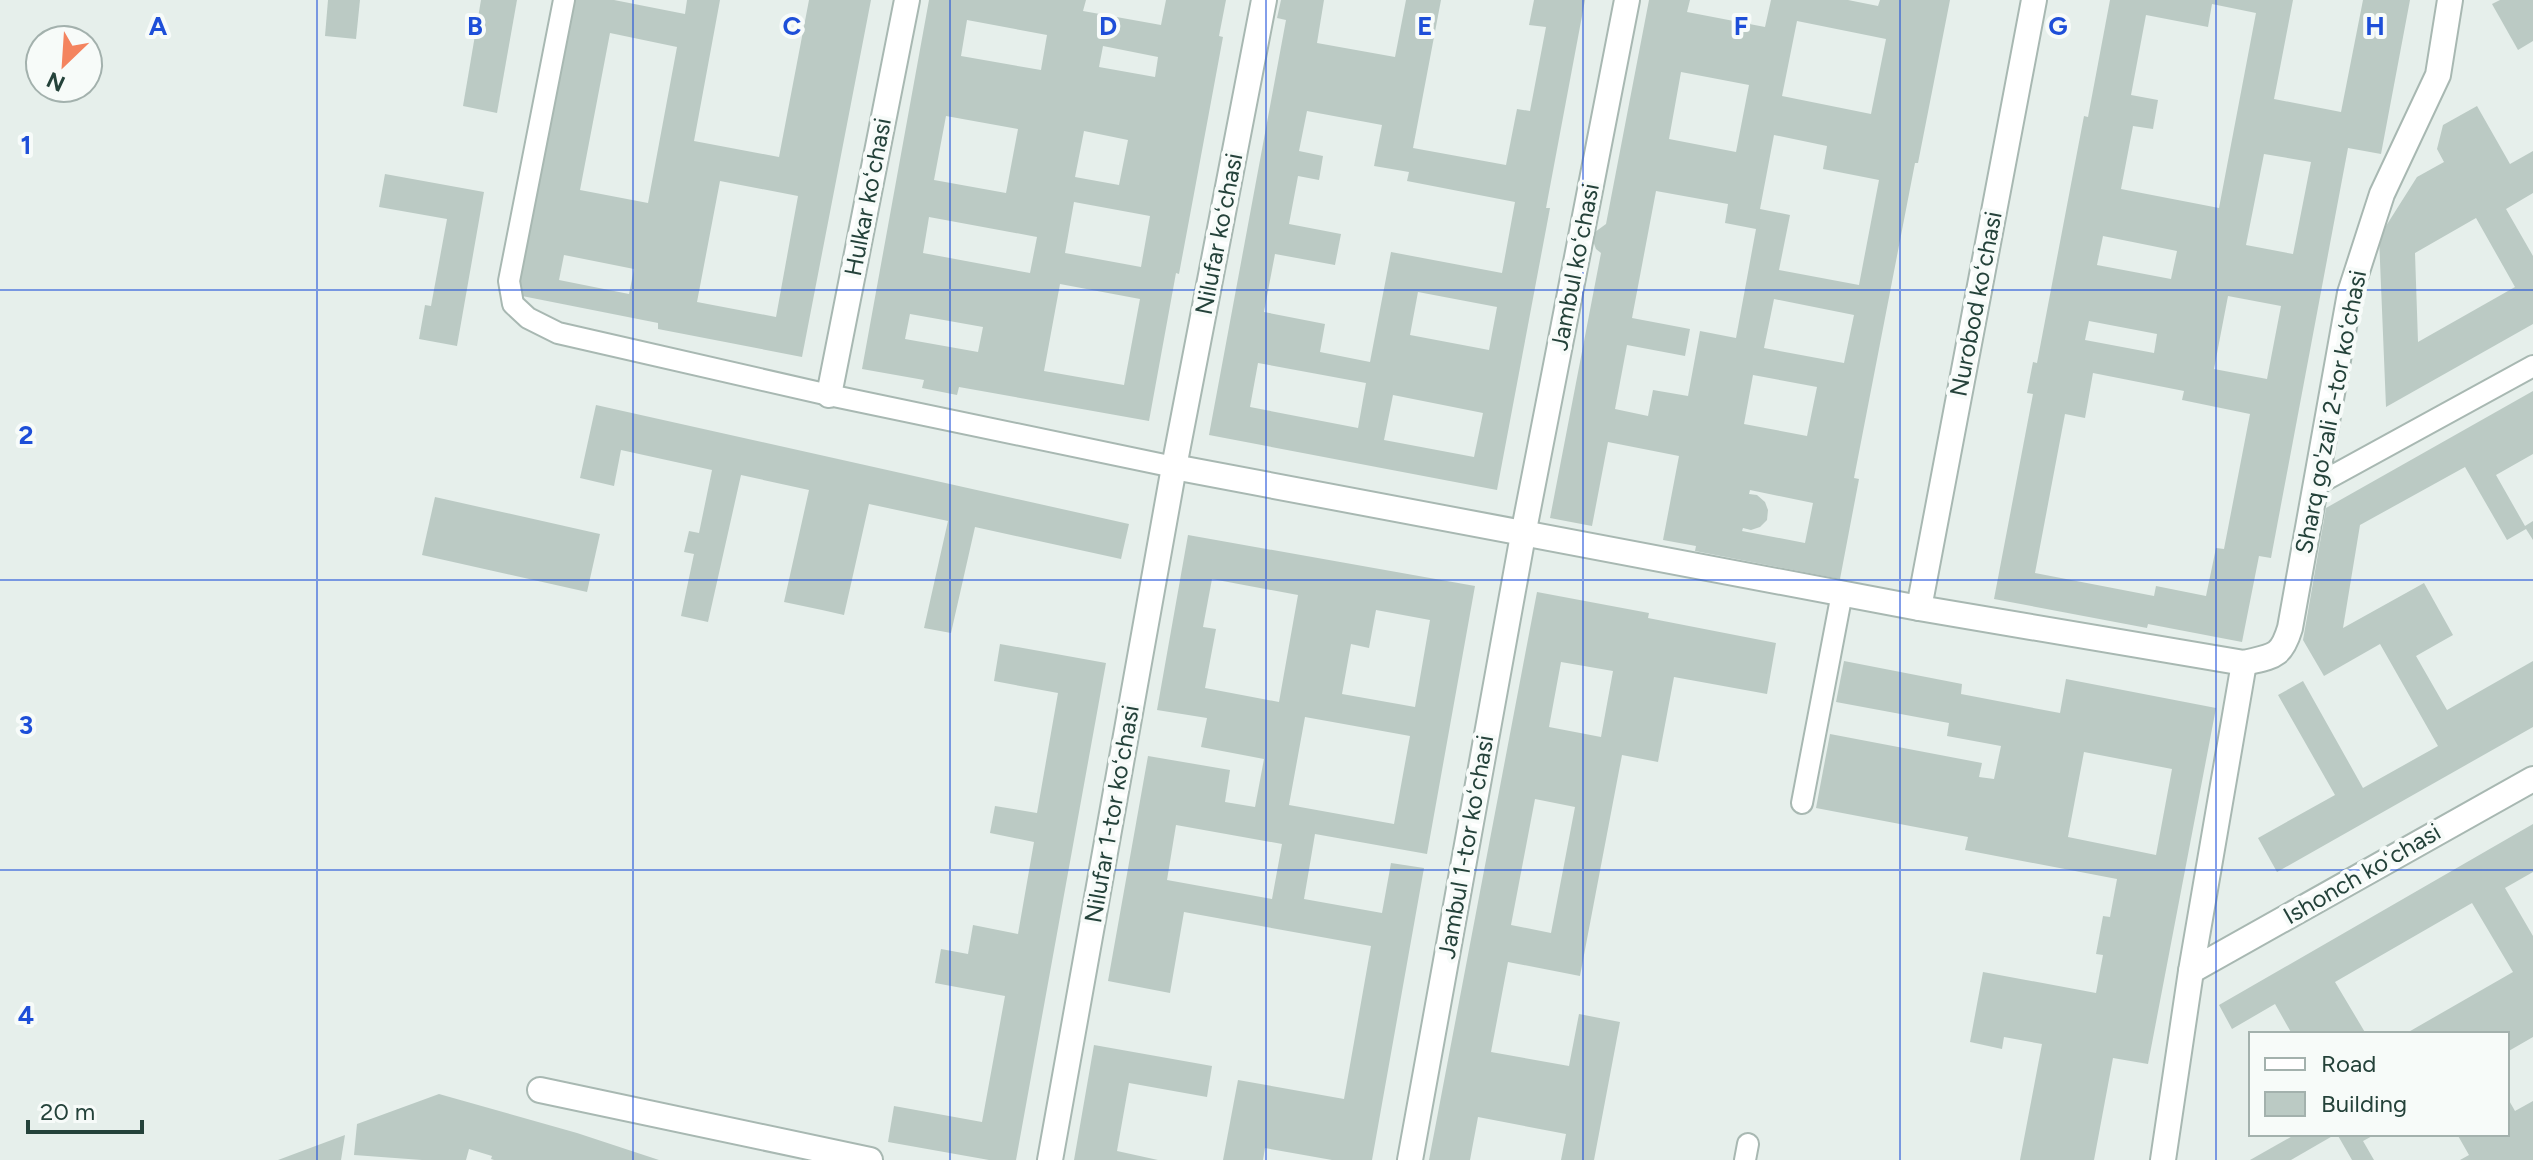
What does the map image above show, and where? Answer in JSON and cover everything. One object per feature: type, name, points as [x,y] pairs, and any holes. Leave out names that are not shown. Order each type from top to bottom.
[{"type":"street","name":"Hulkar koʻchasi","points":[[829,395],[907,0]]},
{"type":"street","name":"Nilufar koʻchasi","points":[[1174,467],[1264,0]]},
{"type":"street","name":"Jambul koʻchasi","points":[[1523,535],[1627,0]]},
{"type":"street","name":"Nurobod koʻchasi","points":[[1919,608],[2034,0]]},
{"type":"street","name":"Sharq go'zali 2-tor koʻchasi","points":[[2244,663],[2271,657],[2285,647],[2350,293],[2382,194],[2438,75],[2452,1]]},
{"type":"street","points":[[1174,467],[1919,608],[2244,663],[2191,971],[2163,1160]]},
{"type":"street","name":"Nilufar 1-tor koʻchasi","points":[[1050,1160],[1174,467]]},
{"type":"street","name":"Jambul 1-tor koʻchasi","points":[[1410,1160],[1523,535]]},
{"type":"street","name":"Ishonch koʻchasi","points":[[2191,971],[2533,779]]},
{"type":"street","points":[[540,1090],[870,1160]]},
{"type":"lane","points":[[564,0],[509,281],[513,304],[528,318],[558,333],[829,395],[1174,467]]},
{"type":"lane","points":[[2316,485],[2533,366]]},
{"type":"lane","points":[[1802,803],[1842,593]]},
{"type":"building","points":[[328,0],[360,0],[356,39],[325,36]]},
{"type":"building","points":[[481,0],[517,0],[497,113],[463,106]]},
{"type":"building","points":[[573,0],[614,0],[685,14],[687,0],[720,0],[694,141],[779,157],[809,0],[871,0],[802,357],[658,329],[658,323],[517,295]],"holes":[[[610,33],[677,47],[648,203],[580,190]],[[720,181],[798,196],[776,317],[697,302]],[[564,255],[634,269],[629,294],[559,280]]]},
{"type":"building","points":[[929,0],[1086,0],[1083,11],[1161,25],[1166,0],[1226,0],[1219,36],[1223,37],[1149,421],[959,387],[957,395],[922,388],[924,380],[862,369]],"holes":[[[967,20],[1047,35],[1041,70],[961,56]],[[1103,46],[1158,57],[1155,77],[1099,67]],[[946,116],[1018,129],[1006,193],[934,180]],[[1084,131],[1128,140],[1119,185],[1075,177]],[[1074,202],[1150,216],[1141,267],[1065,253]],[[929,217],[1037,237],[1030,273],[923,253]],[[1060,284],[1140,299],[1124,385],[1044,371]],[[910,314],[983,327],[978,352],[905,339]]]},
{"type":"building","points":[[1281,0],[1324,0],[1317,43],[1395,57],[1406,0],[1441,0],[1413,148],[1506,165],[1517,109],[1530,111],[1546,27],[1529,25],[1534,0],[1585,0],[1497,490],[1209,435],[1286,20],[1277,18]],"holes":[[[1307,111],[1382,125],[1374,166],[1409,172],[1407,181],[1515,202],[1502,273],[1391,252],[1370,362],[1320,352],[1325,324],[1264,312],[1275,254],[1335,265],[1341,234],[1289,224],[1298,176],[1319,180],[1323,156],[1299,151]],[[1418,292],[1497,307],[1489,350],[1410,335]],[[1258,363],[1366,383],[1358,428],[1250,407]],[[1393,395],[1483,413],[1474,457],[1384,440]]]},
{"type":"building","points":[[1649,0],[1690,0],[1687,12],[1765,27],[1771,0],[1848,0],[1878,6],[1880,0],[1950,0],[1854,478],[1859,479],[1840,579],[1695,551],[1696,546],[1663,540],[1679,456],[1608,442],[1592,526],[1550,518],[1601,253],[1593,241],[1595,232],[1606,224]],"holes":[[[1797,21],[1886,39],[1871,114],[1782,96]],[[1681,72],[1749,85],[1736,152],[1669,139]],[[1774,135],[1827,146],[1823,169],[1879,180],[1859,285],[1779,270],[1790,215],[1760,209]],[[1656,191],[1728,204],[1725,223],[1756,229],[1736,338],[1700,331],[1688,396],[1653,390],[1648,416],[1615,409],[1627,345],[1685,356],[1690,329],[1632,318]],[[1774,299],[1854,315],[1844,363],[1764,348]],[[1753,375],[1817,387],[1807,436],[1744,424]],[[1750,490],[1813,503],[1805,543],[1742,531],[1743,528],[1751,530],[1760,527],[1767,520],[1765,502],[1757,495],[1749,494]]]},
{"type":"building","points":[[2110,0],[2293,0],[2274,99],[2341,112],[2363,0],[2410,0],[2381,154],[2348,148],[2271,558],[2259,556],[2242,642],[2148,624],[2147,628],[1994,599],[2033,394],[2027,393],[2033,362],[2037,363],[2084,116],[2088,117]],"holes":[[[2212,4],[2256,13],[2219,208],[2121,189],[2133,126],[2153,129],[2158,100],[2131,95],[2146,15],[2208,27]],[[2264,154],[2311,162],[2293,254],[2246,245]],[[2103,236],[2177,251],[2171,279],[2097,265]],[[2228,296],[2281,306],[2267,379],[2214,369]],[[2089,321],[2157,334],[2154,353],[2085,340]],[[2093,373],[2184,391],[2182,400],[2250,414],[2224,549],[2216,548],[2206,596],[2156,586],[2154,596],[2035,573],[2065,414],[2085,418]]]},
{"type":"building","points":[[2500,0],[2533,0],[2533,41],[2518,50],[2492,4]]},
{"type":"building","points":[[2477,106],[2510,164],[2533,151],[2533,193],[2506,209],[2533,256],[2533,324],[2386,407],[2379,237],[2417,177],[2444,162],[2437,149],[2443,125]],"holes":[[[2476,218],[2515,287],[2418,342],[2415,253]]]},
{"type":"building","points":[[385,174],[484,192],[457,346],[419,339],[425,305],[431,306],[447,219],[379,207]]},
{"type":"building","points":[[2533,391],[2533,454],[2496,475],[2525,526],[2533,521],[2533,540],[2526,529],[2507,540],[2465,467],[2360,525],[2343,628],[2424,583],[2453,635],[2416,656],[2447,710],[2533,661],[2533,727],[2277,872],[2258,838],[2335,795],[2278,695],[2303,681],[2363,788],[2438,746],[2380,644],[2324,676],[2303,640],[2326,508]]},
{"type":"building","points":[[596,405],[1129,524],[1121,559],[975,527],[951,633],[924,628],[948,521],[869,504],[844,615],[784,602],[809,490],[741,475],[708,622],[681,616],[694,554],[684,552],[689,531],[699,533],[712,470],[621,450],[614,486],[580,478]]},
{"type":"building","points":[[435,497],[600,534],[587,592],[422,555]]},
{"type":"building","points":[[1188,535],[1475,586],[1427,854],[1315,834],[1304,899],[1382,913],[1391,863],[1424,868],[1372,1160],[1332,1160],[1265,1148],[1263,1160],[1223,1160],[1238,1080],[1344,1099],[1371,946],[1184,912],[1170,993],[1108,981],[1148,756],[1230,770],[1225,802],[1255,807],[1264,759],[1201,747],[1207,718],[1157,710]],"holes":[[[1212,579],[1298,595],[1279,702],[1205,688],[1216,629],[1203,627]],[[1376,610],[1430,620],[1415,707],[1342,694],[1351,644],[1369,648]],[[1305,717],[1410,736],[1394,824],[1289,805]],[[1176,825],[1282,844],[1272,899],[1167,880]]]},
{"type":"building","points":[[1537,592],[1649,613],[1648,618],[1776,643],[1767,694],[1674,677],[1658,762],[1622,755],[1580,976],[1508,962],[1491,1052],[1569,1066],[1579,1014],[1620,1022],[1594,1160],[1561,1160],[1566,1134],[1478,1117],[1470,1160],[1429,1160]],"holes":[[[1561,662],[1613,671],[1601,737],[1549,727]],[[1535,799],[1575,807],[1551,933],[1511,925]]]},
{"type":"building","points":[[1000,644],[1106,663],[1016,1160],[989,1160],[888,1142],[894,1106],[982,1122],[1005,996],[935,983],[941,949],[968,954],[973,925],[1018,934],[1034,842],[990,833],[995,806],[1037,813],[1058,693],[994,681]]},
{"type":"building","points":[[1844,661],[1962,684],[1961,694],[2060,713],[2066,679],[2216,708],[2148,1064],[2113,1058],[2094,1160],[2020,1160],[2042,1044],[2004,1037],[2002,1049],[1970,1042],[1983,972],[2096,993],[2103,955],[2096,954],[2103,916],[2110,917],[2117,879],[1965,850],[1968,837],[1816,808],[1830,734],[1982,763],[1979,777],[1994,779],[2001,746],[1947,736],[1949,723],[1836,702]],"holes":[[[2084,752],[2172,769],[2156,855],[2068,837]]]},
{"type":"building","points":[[2533,824],[2533,872],[2505,888],[2533,936],[2533,1037],[2509,1051],[2509,1032],[2408,1032],[2513,972],[2472,903],[2335,982],[2365,1032],[2291,1032],[2275,1004],[2232,1029],[2219,1005]]},
{"type":"building","points":[[1094,1045],[1212,1066],[1207,1097],[1129,1083],[1117,1151],[1158,1160],[1074,1160]]},
{"type":"building","points":[[439,1094],[659,1160],[494,1160],[492,1156],[469,1149],[466,1160],[354,1155],[357,1124]]},
{"type":"building","points":[[2509,1100],[2515,1111],[2533,1101],[2533,1160],[2460,1160],[2469,1155],[2458,1136],[2509,1136]]},
{"type":"building","points":[[345,1135],[341,1160],[278,1160]]},
{"type":"building","points":[[2292,1136],[2333,1136],[2291,1160],[2250,1160]]},
{"type":"building","points":[[2338,1136],[2372,1136],[2363,1141],[2374,1160],[2352,1160]]}]
